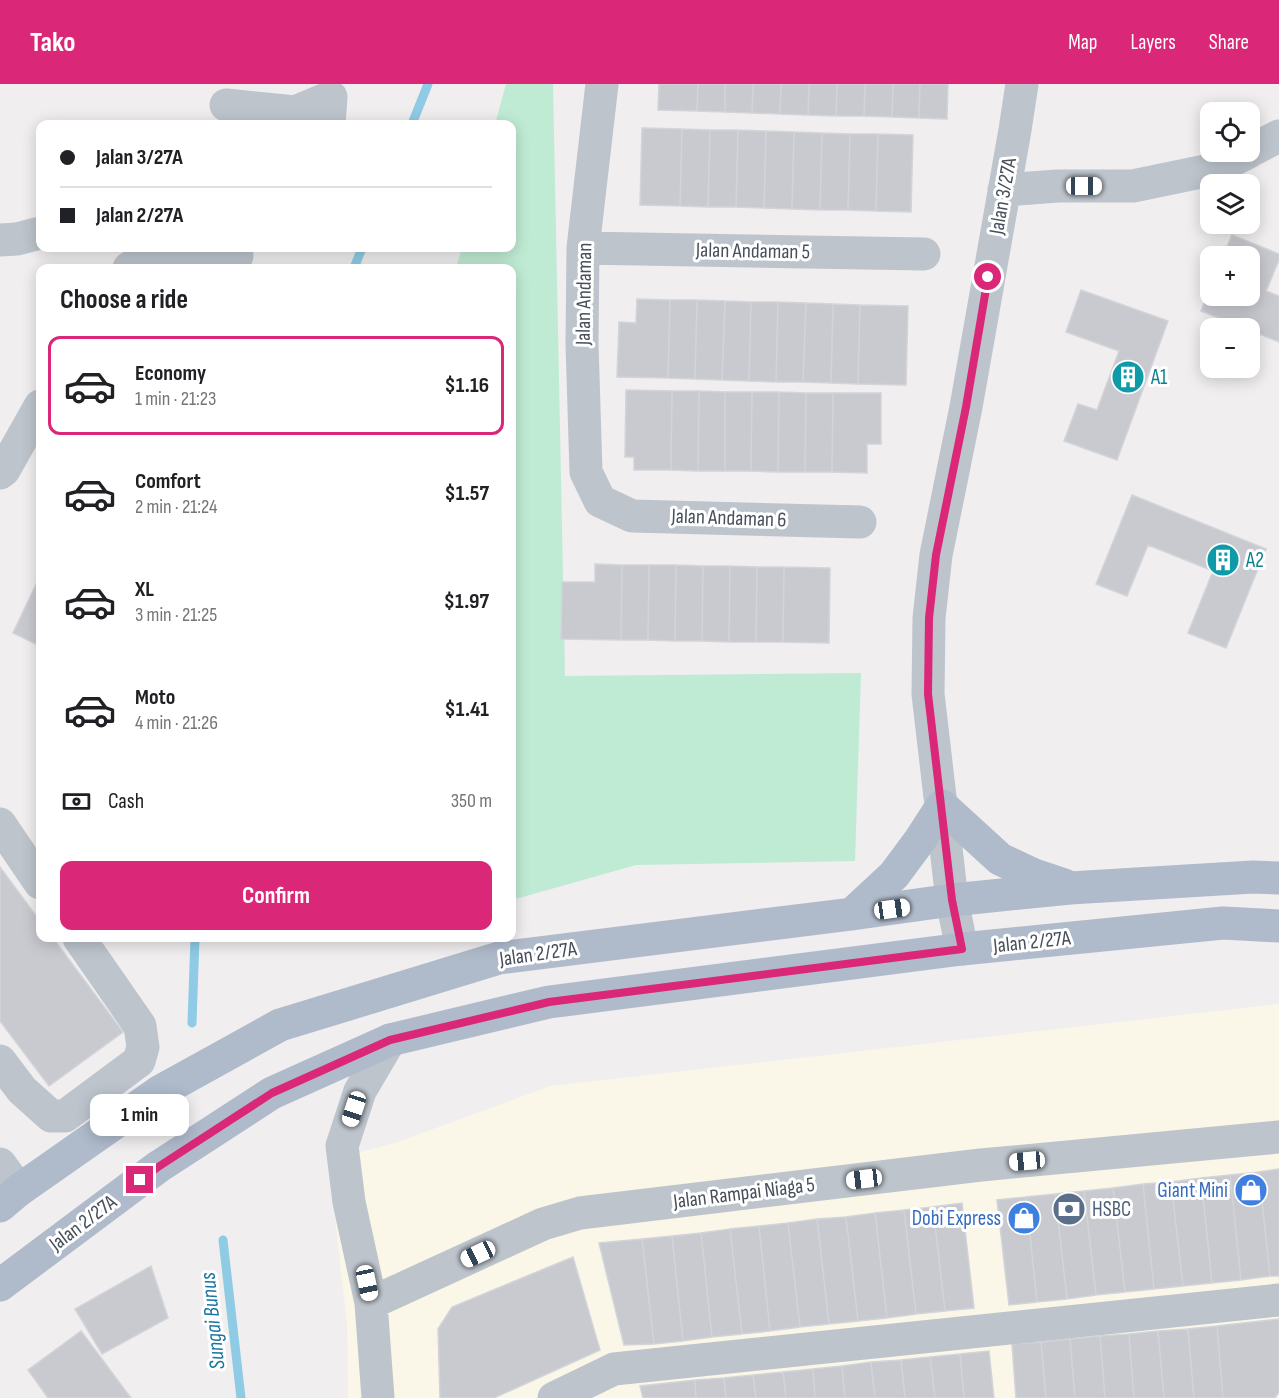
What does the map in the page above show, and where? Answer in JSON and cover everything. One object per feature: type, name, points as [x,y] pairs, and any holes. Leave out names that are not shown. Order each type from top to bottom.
[{"type":"main road","points":[[852,914],[894,874],[942,806],[1000,860],[1070,888]]},
{"type":"main road","name":"Jalan 2/27A","points":[[9,1198],[159,1092],[280,1025],[499,958],[952,900],[1070,888],[1279,878]]},
{"type":"main road","name":"Jalan 2/27A","points":[[0,1285],[158,1167],[272,1093],[390,1040],[549,1002],[962,949],[1223,923],[1279,926]]},
{"type":"street","name":"Jalan Andaman","points":[[600,501],[586,472],[582,344],[583,248],[603,84]]},
{"type":"street","name":"Jalan 3/27A","points":[[962,949],[952,900],[928,694],[929,618],[936,555],[966,407],[1016,130],[1022,84]]},
{"type":"street","points":[[226,105],[295,112],[331,97],[328,120]]},
{"type":"street","points":[[1260,146],[1279,136]]},
{"type":"street","points":[[1004,190],[1058,186],[1133,186],[1215,169],[1228,162]]},
{"type":"street","points":[[0,240],[36,234]]},
{"type":"street","name":"Jalan Andaman 5","points":[[583,248],[924,254]]},
{"type":"street","points":[[135,264],[149,255],[237,256],[236,252]]},
{"type":"street","points":[[1,465],[36,412]]},
{"type":"street","name":"Jalan Andaman 6","points":[[600,501],[632,516],[860,522]]},
{"type":"street","points":[[0,824],[36,877]]},
{"type":"street","points":[[0,1061],[22,1090],[51,1116],[65,1116],[139,1061],[143,1047],[140,1026],[82,942]]},
{"type":"street","points":[[378,1398],[371,1303],[349,1202],[342,1146],[360,1091],[390,1040]]},
{"type":"street","name":"Jalan Rampai Niaga 5","points":[[371,1303],[543,1224],[580,1213],[981,1166],[1279,1137]]},
{"type":"street","points":[[0,1164],[9,1198]]},
{"type":"street","points":[[554,1398],[615,1369],[1279,1300]]},
{"type":"shaded area","points":[[1279,1004],[1279,1398],[348,1398],[347,1325],[329,1160],[395,1143],[550,1086]]},
{"type":"green space","points":[[506,84],[553,84],[565,676],[861,673],[855,861],[636,865],[516,899],[516,264],[457,264],[461,252],[516,252],[516,120],[496,120]]},
{"type":"building","points":[[659,84],[698,84],[697,111],[658,110]]},
{"type":"building","points":[[698,84],[725,84],[725,112],[697,111]]},
{"type":"building","points":[[725,84],[753,84],[752,113],[725,112]]},
{"type":"building","points":[[753,84],[781,84],[780,114],[752,113]]},
{"type":"building","points":[[781,84],[809,84],[808,115],[780,114]]},
{"type":"building","points":[[809,84],[837,84],[836,116],[808,115]]},
{"type":"building","points":[[837,84],[865,84],[864,116],[836,116]]},
{"type":"building","points":[[865,84],[893,84],[892,117],[864,116]]},
{"type":"building","points":[[893,84],[920,84],[919,118],[892,117]]},
{"type":"building","points":[[920,84],[948,84],[947,119],[919,118]]},
{"type":"building","points":[[642,128],[682,129],[680,206],[640,205]]},
{"type":"building","points":[[682,129],[710,130],[708,207],[680,206]]},
{"type":"building","points":[[710,130],[738,130],[736,207],[708,207]]},
{"type":"building","points":[[738,130],[766,131],[764,208],[736,207]]},
{"type":"building","points":[[766,131],[794,132],[792,209],[764,208]]},
{"type":"building","points":[[794,132],[822,133],[820,210],[792,209]]},
{"type":"building","points":[[822,133],[850,134],[848,210],[820,210]]},
{"type":"building","points":[[850,134],[878,134],[876,211],[848,210]]},
{"type":"building","points":[[878,134],[913,135],[911,212],[876,211]]},
{"type":"building","points":[[1232,235],[1259,246],[1227,246]]},
{"type":"building","points":[[1260,246],[1279,254],[1279,260],[1266,291],[1279,296],[1279,342],[1260,334],[1260,318],[1220,318],[1201,311],[1203,306],[1260,306]]},
{"type":"building","name":"A1","points":[[1081,290],[1168,321],[1117,460],[1064,441],[1078,404],[1097,410],[1119,351],[1066,332]]},
{"type":"building","points":[[637,299],[670,300],[668,378],[617,377],[619,322],[636,323]]},
{"type":"building","points":[[670,300],[697,300],[695,379],[668,378]]},
{"type":"building","points":[[697,300],[725,301],[722,380],[695,379]]},
{"type":"building","points":[[725,301],[751,302],[749,381],[722,380]]},
{"type":"building","points":[[751,302],[778,302],[776,382],[749,381]]},
{"type":"building","points":[[778,302],[806,303],[803,382],[776,382]]},
{"type":"building","points":[[806,303],[833,304],[831,383],[803,382]]},
{"type":"building","points":[[833,304],[860,305],[858,384],[831,383]]},
{"type":"building","points":[[860,305],[908,306],[906,385],[858,384]]},
{"type":"building","points":[[626,390],[672,391],[671,470],[634,470],[634,457],[625,457]]},
{"type":"building","points":[[672,391],[699,391],[698,471],[671,470]]},
{"type":"building","points":[[699,391],[725,392],[725,471],[698,471]]},
{"type":"building","points":[[725,392],[752,392],[751,471],[725,471]]},
{"type":"building","points":[[752,392],[779,392],[778,472],[751,471]]},
{"type":"building","points":[[779,392],[806,393],[805,472],[778,472]]},
{"type":"building","points":[[806,393],[833,393],[832,472],[805,472]]},
{"type":"building","points":[[833,393],[881,393],[881,444],[867,444],[867,473],[832,472]]},
{"type":"building","name":"A2","points":[[1132,495],[1266,549],[1226,648],[1188,633],[1213,571],[1148,545],[1127,596],[1096,584]]},
{"type":"building","points":[[595,564],[622,565],[621,640],[561,639],[562,582],[595,582]]},
{"type":"building","points":[[622,565],[649,565],[648,640],[621,640]]},
{"type":"building","points":[[649,565],[676,565],[675,641],[648,640]]},
{"type":"building","points":[[676,565],[703,566],[702,641],[675,641]]},
{"type":"building","points":[[703,566],[730,566],[729,642],[702,641]]},
{"type":"building","points":[[730,566],[757,567],[756,642],[729,642]]},
{"type":"building","points":[[757,567],[784,567],[783,642],[756,642]]},
{"type":"building","points":[[784,567],[830,568],[829,643],[783,642]]},
{"type":"building","points":[[36,584],[36,644],[13,633]]},
{"type":"building","points":[[0,867],[36,916],[36,942],[56,942],[123,1032],[49,1086],[0,1021]]},
{"type":"building","points":[[1279,1169],[1279,1276],[1270,1276],[1259,1172]]},
{"type":"building","points":[[1259,1172],[1270,1276],[1241,1280],[1230,1175]]},
{"type":"building","points":[[1230,1175],[1241,1280],[1212,1283],[1201,1178]]},
{"type":"building","points":[[1201,1178],[1212,1283],[1183,1286],[1171,1182]]},
{"type":"building","points":[[1171,1182],[1183,1286],[1154,1289],[1143,1184]]},
{"type":"building","points":[[1143,1184],[1154,1289],[1125,1292],[1113,1188]]},
{"type":"building","points":[[1113,1188],[1125,1292],[1096,1295],[1084,1191]]},
{"type":"building","points":[[1084,1191],[1096,1295],[1067,1299],[1055,1194]]},
{"type":"building","points":[[1055,1194],[1067,1299],[1037,1302],[1026,1197]]},
{"type":"building","points":[[1026,1197],[1037,1302],[1009,1305],[997,1200]]},
{"type":"building","points":[[962,1203],[974,1308],[945,1311],[933,1207]]},
{"type":"building","points":[[933,1207],[945,1311],[916,1314],[904,1210]]},
{"type":"building","points":[[904,1210],[916,1314],[887,1318],[875,1213]]},
{"type":"building","points":[[875,1213],[887,1318],[858,1321],[846,1217]]},
{"type":"building","points":[[846,1217],[858,1321],[829,1324],[817,1219]]},
{"type":"building","points":[[817,1219],[829,1324],[800,1327],[788,1223]]},
{"type":"building","points":[[788,1223],[800,1327],[770,1331],[759,1226]]},
{"type":"building","points":[[759,1226],[770,1331],[742,1334],[730,1229]]},
{"type":"building","points":[[730,1229],[742,1334],[712,1337],[701,1233]]},
{"type":"building","points":[[701,1233],[712,1337],[683,1341],[672,1236]]},
{"type":"building","points":[[672,1236],[683,1341],[654,1344],[642,1239]]},
{"type":"building","points":[[642,1239],[654,1344],[624,1345],[599,1243]]},
{"type":"building","points":[[573,1257],[600,1350],[494,1398],[440,1398],[438,1329],[452,1307]]},
{"type":"building","points":[[151,1266],[168,1318],[102,1354],[75,1309]]},
{"type":"building","points":[[1279,1319],[1279,1392],[1275,1398],[1223,1398],[1217,1326]]},
{"type":"building","points":[[1217,1326],[1223,1398],[1194,1398],[1188,1329]]},
{"type":"building","points":[[1188,1329],[1194,1398],[1164,1398],[1158,1331]]},
{"type":"building","points":[[81,1331],[131,1398],[48,1398],[28,1370]]},
{"type":"building","points":[[1158,1331],[1164,1398],[1134,1398],[1129,1334]]},
{"type":"building","points":[[1129,1334],[1134,1398],[1105,1398],[1100,1336]]},
{"type":"building","points":[[1100,1336],[1105,1398],[1075,1398],[1070,1339]]},
{"type":"building","points":[[1070,1339],[1075,1398],[1046,1398],[1041,1342]]},
{"type":"building","points":[[1041,1342],[1046,1398],[1016,1398],[1012,1344]]},
{"type":"building","points":[[989,1351],[994,1398],[964,1398],[960,1354]]},
{"type":"building","points":[[960,1354],[964,1398],[935,1398],[930,1357]]},
{"type":"building","points":[[930,1357],[935,1398],[905,1398],[901,1360]]},
{"type":"building","points":[[901,1360],[905,1398],[875,1398],[871,1362]]},
{"type":"building","points":[[871,1362],[875,1398],[845,1398],[842,1366]]},
{"type":"building","points":[[842,1366],[845,1398],[815,1398],[813,1369]]},
{"type":"building","points":[[813,1369],[815,1398],[786,1398],[783,1372]]},
{"type":"building","points":[[783,1372],[786,1398],[756,1398],[753,1375]]},
{"type":"building","points":[[753,1375],[756,1398],[726,1398],[724,1378]]},
{"type":"building","points":[[724,1378],[726,1398],[696,1398],[695,1380]]},
{"type":"building","points":[[695,1380],[696,1398],[643,1398],[640,1386]]},
{"type":"waterway","name":"Sungai Bunus","points":[[414,120],[428,84]]},
{"type":"waterway","name":"Sungai Bunus","points":[[356,264],[360,252]]},
{"type":"waterway","name":"Sungai Bunus","points":[[192,1023],[195,942]]},
{"type":"waterway","name":"Sungai Bunus","points":[[223,1240],[241,1398]]},
{"type":"place","name":"A1","points":[[1128,377]]},
{"type":"place","name":"A2","points":[[1223,560]]},
{"type":"place","name":"Giant Mini","points":[[1251,1190]]},
{"type":"place","name":"HSBC","points":[[1069,1209]]},
{"type":"place","name":"Dobi Express","points":[[1024,1218]]},
{"type":"route","points":[[140,1180],[272,1093],[390,1040],[549,1002],[962,949],[952,900],[928,694],[929,618],[936,555],[966,407],[988,277]]}]
